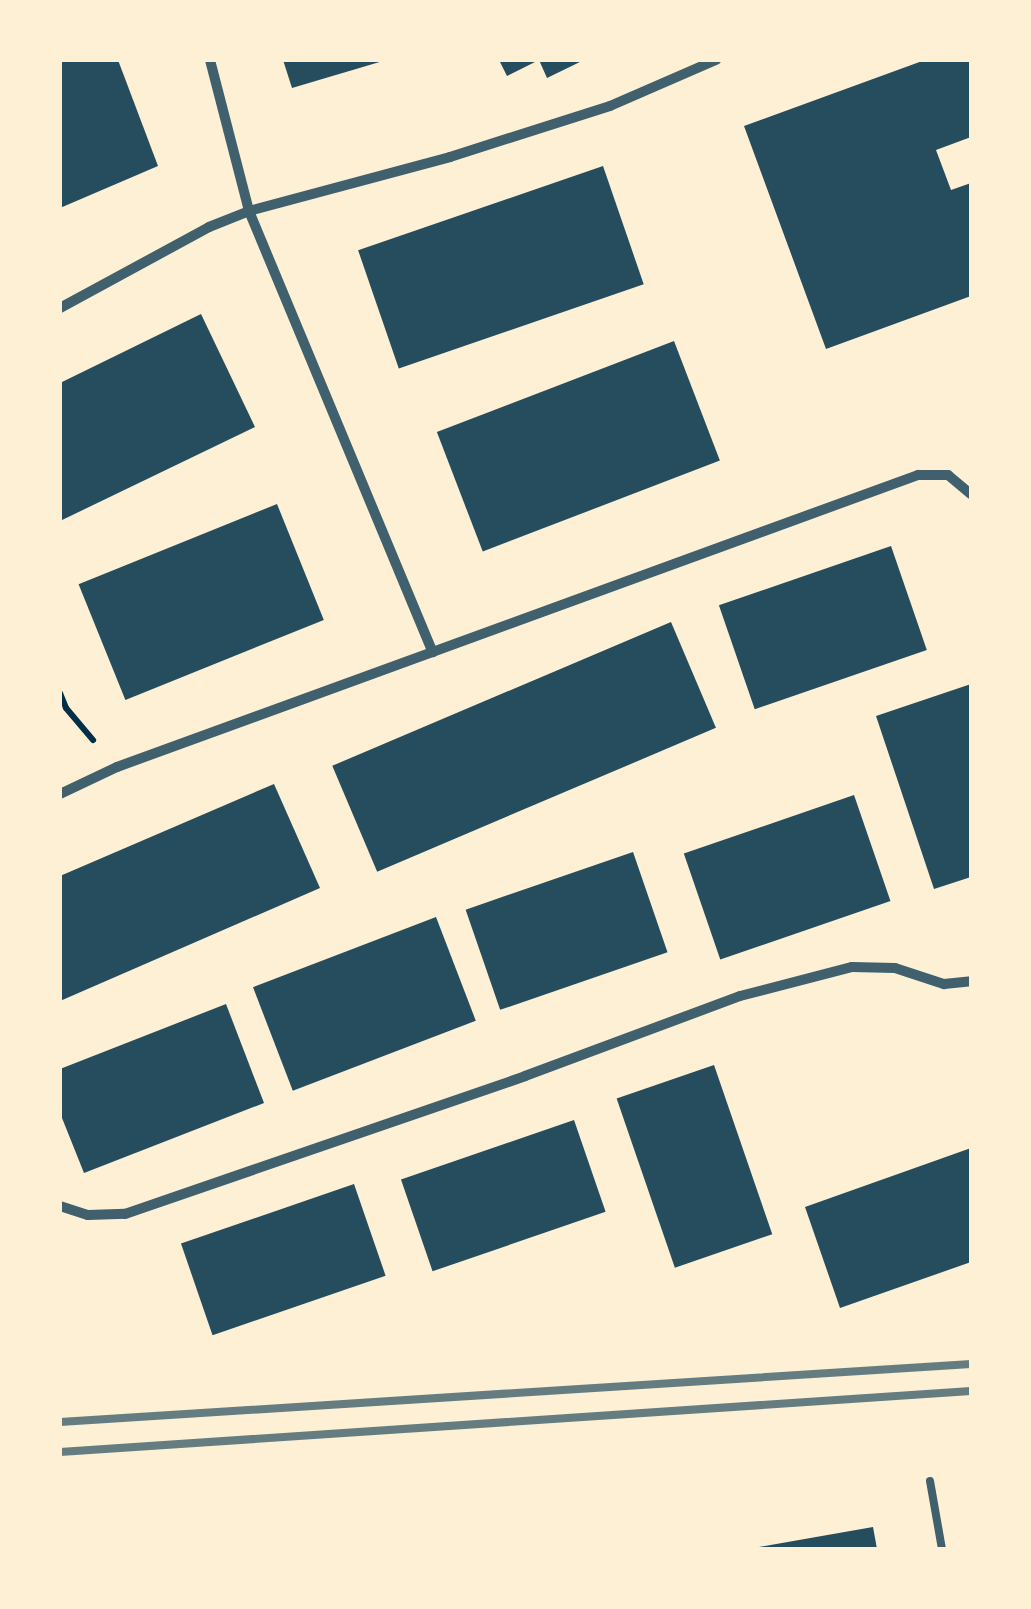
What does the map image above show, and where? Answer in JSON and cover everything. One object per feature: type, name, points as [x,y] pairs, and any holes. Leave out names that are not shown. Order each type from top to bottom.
[{"type":"street","points":[[210,60],[250,211],[433,652]]},
{"type":"street","points":[[60,308],[209,227],[250,211],[450,157],[610,106],[716,60]]},
{"type":"street","points":[[60,794],[117,767],[918,475],[940,472],[956,479],[971,494]]},
{"type":"street","points":[[60,1206],[88,1215],[142,1209],[740,996],[852,967],[895,968],[944,984],[971,981]]},
{"type":"lane","points":[[930,1481],[942,1549]]},
{"type":"path","points":[[60,692],[66,708],[117,767]]},
{"type":"building","points":[[60,60],[118,60],[158,166],[60,208]]},
{"type":"building","points":[[283,60],[383,60],[383,61],[292,88]]},
{"type":"building","points":[[499,60],[539,60],[507,76]]},
{"type":"building","points":[[539,60],[584,60],[547,78]]},
{"type":"building","points":[[925,60],[971,60],[971,137],[936,150],[951,190],[971,183],[971,296],[826,349],[744,126]]},
{"type":"building","points":[[603,166],[644,284],[399,369],[358,250]]},
{"type":"building","points":[[201,314],[255,427],[60,521],[60,383]]},
{"type":"building","points":[[674,341],[720,460],[483,552],[437,432]]},
{"type":"building","points":[[277,504],[324,620],[125,700],[79,584]]},
{"type":"building","points":[[891,546],[927,650],[755,709],[719,605]]},
{"type":"building","points":[[671,622],[716,728],[377,872],[332,766]]},
{"type":"building","points":[[971,684],[971,877],[934,889],[876,716]]},
{"type":"building","points":[[274,784],[320,888],[60,1001],[60,876]]},
{"type":"building","points":[[854,795],[890,901],[720,960],[684,854]]},
{"type":"building","points":[[633,852],[668,952],[500,1010],[466,910]]},
{"type":"building","points":[[436,917],[476,1021],[293,1091],[253,987]]},
{"type":"building","points":[[226,1004],[264,1103],[84,1173],[60,1113],[60,1069]]},
{"type":"building","points":[[714,1065],[772,1234],[675,1268],[617,1099]]},
{"type":"building","points":[[574,1120],[606,1212],[433,1271],[401,1180]]},
{"type":"building","points":[[971,1148],[971,1262],[840,1308],[805,1207]]},
{"type":"building","points":[[354,1184],[386,1276],[213,1335],[181,1244]]},
{"type":"building","points":[[873,1527],[877,1549],[759,1547]]},
{"type":"railway","points":[[60,1422],[971,1364]]},
{"type":"railway","points":[[60,1452],[971,1391]]}]
